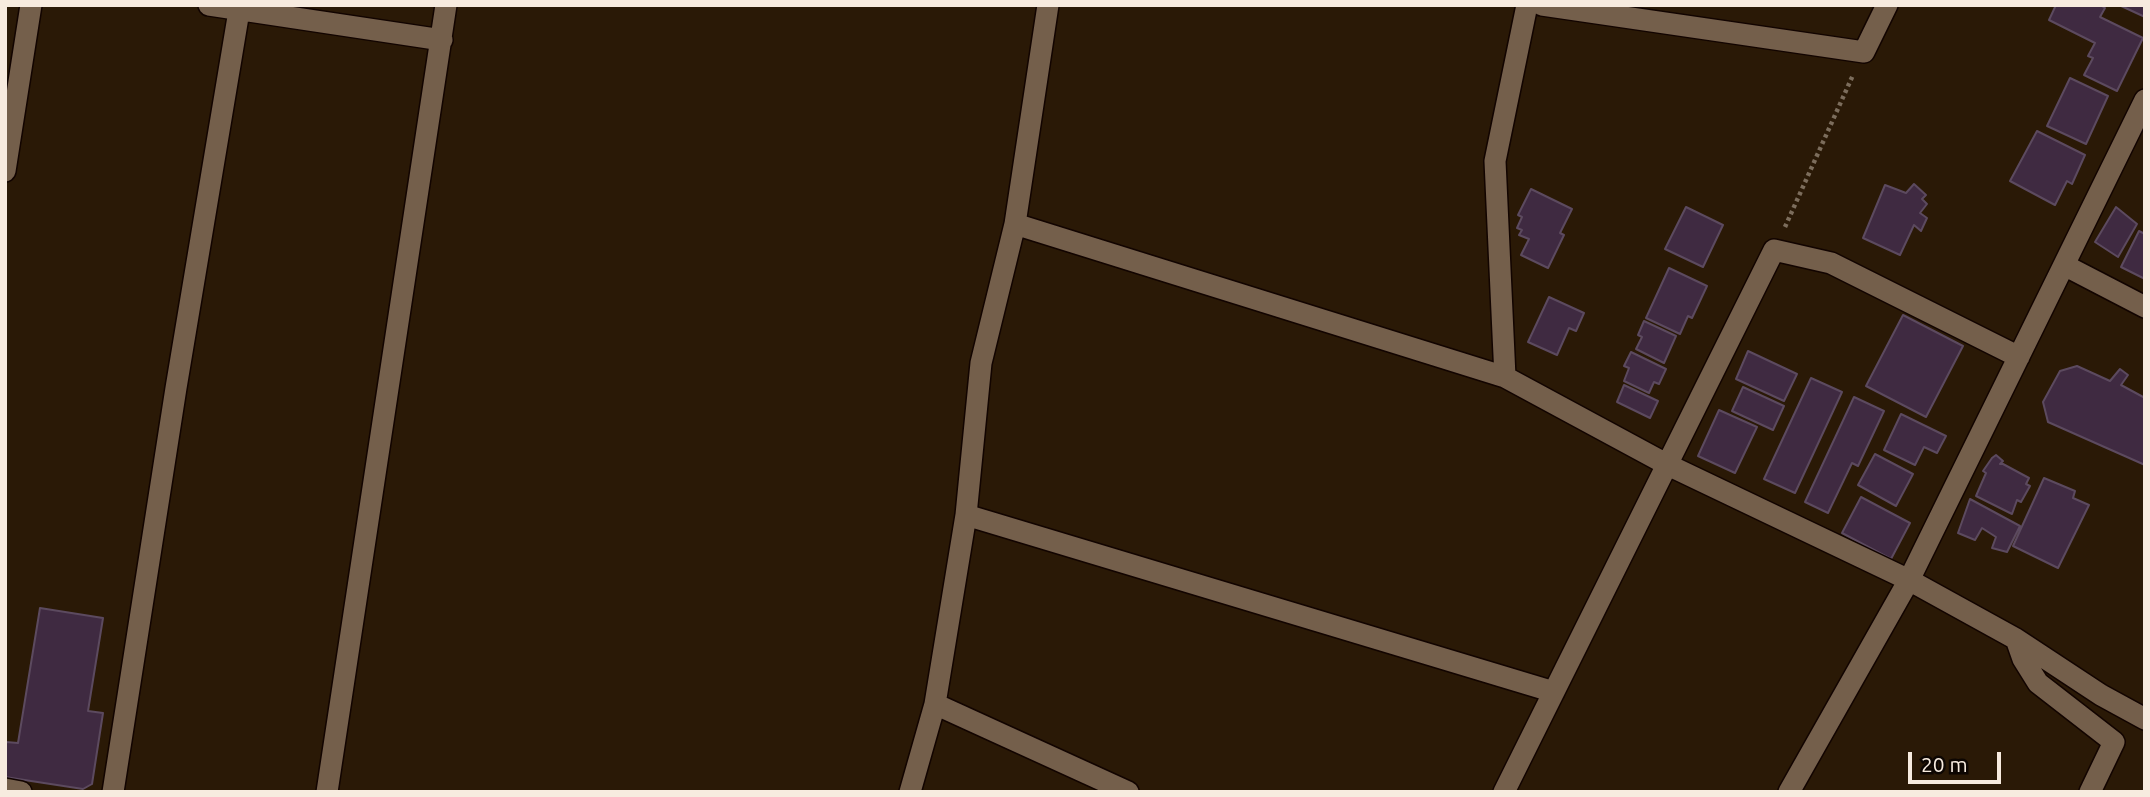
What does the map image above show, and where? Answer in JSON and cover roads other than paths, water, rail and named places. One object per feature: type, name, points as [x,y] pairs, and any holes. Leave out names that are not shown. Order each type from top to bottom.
[{"type":"street","points":[[5,171],[31,5]]},
{"type":"street","points":[[209,5],[442,40]]},
{"type":"street","points":[[327,792],[446,5]]},
{"type":"street","points":[[910,792],[934,704],[966,514],[981,363],[1015,224],[1048,5]]},
{"type":"street","points":[[1505,377],[1495,161],[1527,5]]},
{"type":"street","points":[[1542,5],[1864,52],[1887,5]]},
{"type":"street","points":[[113,792],[239,8]]},
{"type":"street","points":[[1789,792],[1909,580],[2145,100]]},
{"type":"street","points":[[1015,224],[1505,377],[1668,465],[1909,580],[2016,639],[2136,715]]},
{"type":"street","points":[[1504,792],[1774,250],[1830,263],[2019,357]]},
{"type":"street","points":[[2064,265],[2145,307]]},
{"type":"street","points":[[966,514],[1554,692]]},
{"type":"street","points":[[2016,639],[2023,659],[2038,683],[2114,742],[2090,792]]},
{"type":"street","points":[[934,704],[1128,792]]},
{"type":"street","points":[[5,789],[21,792]]}]
